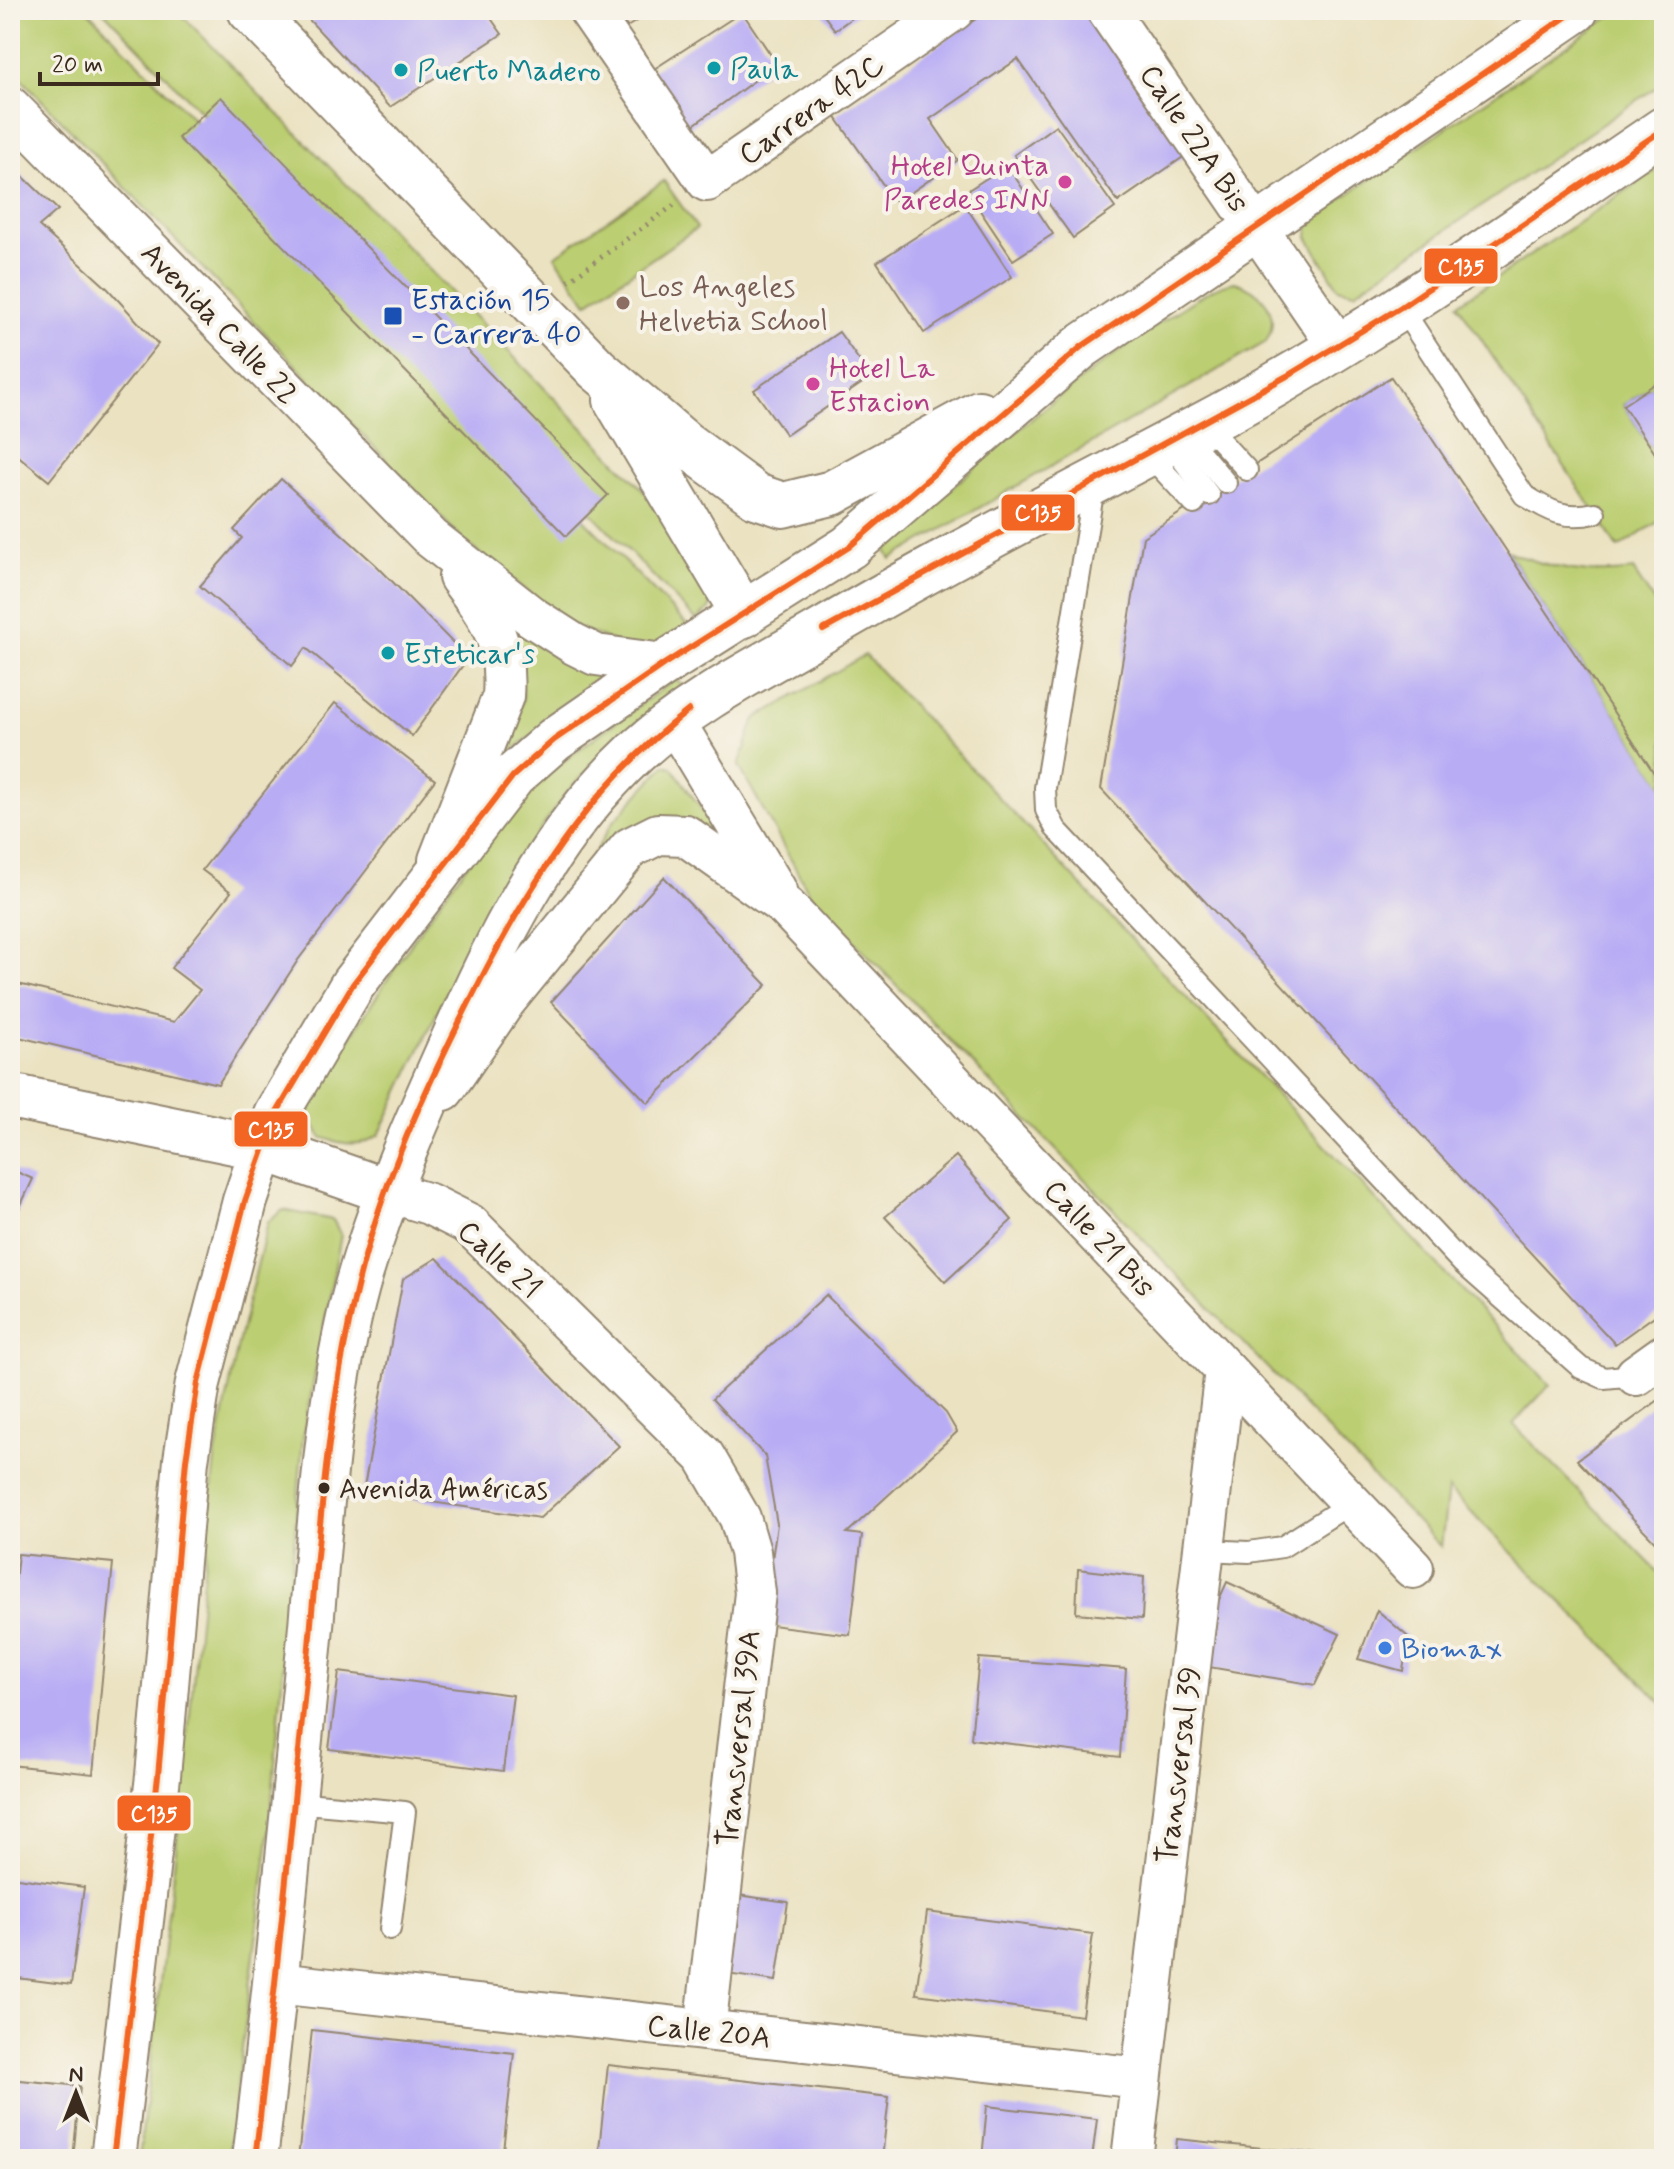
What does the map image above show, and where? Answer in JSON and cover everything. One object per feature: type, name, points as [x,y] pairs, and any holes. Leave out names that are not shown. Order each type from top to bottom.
[{"type":"main road","points":[[250,10],[597,369],[743,488],[783,505],[798,504],[832,493],[1038,381]]},
{"type":"main road","points":[[113,2159],[158,1776],[186,1460],[198,1383],[217,1305],[263,1148],[276,1114],[329,1021],[431,881],[513,776],[583,718],[849,547],[920,490],[1038,381],[1081,347],[1576,10]]},
{"type":"main road","points":[[255,2159],[276,1983],[325,1471],[355,1295],[386,1191],[403,1150],[475,991],[529,887],[606,782],[674,721],[708,697],[870,603],[1177,439],[1338,346],[1401,307],[1664,129]]},
{"type":"main road","points":[[597,369],[744,615]]},
{"type":"main road","name":"Calle 21","points":[[10,1096],[263,1148],[386,1191]]},
{"type":"street","points":[[589,10],[707,181]]},
{"type":"street","name":"Carrera 42C","points":[[707,181],[954,10]]},
{"type":"street","name":"Calle 22A Bis","points":[[1107,10],[1338,346]]},
{"type":"street","name":"Avenida Calle 22","points":[[10,107],[431,538],[532,617],[574,644],[596,655],[664,664]]},
{"type":"street","name":"Avenida Calle 22","points":[[431,538],[492,622],[505,667],[503,696],[493,729],[431,881]]},
{"type":"street","name":"Calle 21 Bis","points":[[674,721],[786,907]]},
{"type":"street","name":"Calle 21 Bis","points":[[403,1150],[506,1000],[630,848],[658,834],[685,835],[786,907],[1413,1568]]},
{"type":"street","name":"Calle 21","points":[[386,1191],[429,1204],[469,1224],[704,1456]]},
{"type":"street","name":"Transversal 39","points":[[1132,2159],[1225,1370]]},
{"type":"street","name":"Transversal 39A","points":[[704,1456],[740,1518],[750,1552],[755,1593],[705,2030]]},
{"type":"street","name":"Calle 20A","points":[[276,1983],[1141,2078]]},
{"type":"lane","points":[[1401,307],[1524,495],[1552,513],[1573,518],[1595,513]]},
{"type":"lane","points":[[1177,439],[1247,470]]},
{"type":"lane","points":[[1177,439],[1210,494],[1177,439]]},
{"type":"lane","points":[[1095,481],[1045,788],[1046,810],[1056,829],[1462,1263],[1581,1368],[1604,1378],[1650,1365]]},
{"type":"lane","points":[[1203,1550],[1249,1552],[1282,1547],[1351,1503]]},
{"type":"lane","points":[[294,1802],[405,1812],[390,1929]]},
{"type":"path","points":[[535,305],[707,181]]},
{"type":"green space","points":[[10,10],[87,10],[687,625],[648,654],[572,626],[465,542],[10,67]]},
{"type":"green space","points":[[102,10],[177,10],[659,506],[714,578],[710,609],[696,620]]},
{"type":"green space","points":[[1620,10],[1664,10],[1664,82],[1355,292],[1338,288],[1308,237],[1310,220]]},
{"type":"green space","points":[[1664,165],[1664,378],[1623,405],[1664,467],[1664,518],[1618,548],[1458,304]]},
{"type":"green space","points":[[664,181],[697,228],[587,303],[555,256]]},
{"type":"green space","points":[[1235,282],[1254,291],[1267,305],[1272,322],[1266,342],[891,559],[885,549],[987,456],[1058,397],[1193,301],[1218,287]]},
{"type":"green space","points":[[1507,551],[1569,570],[1633,570],[1664,617],[1664,788]]},
{"type":"green space","points":[[503,617],[612,675],[507,754],[523,696],[519,656]]},
{"type":"green space","points":[[865,655],[1550,1385],[1513,1424],[1664,1578],[1664,1705],[1448,1489],[1441,1547],[812,898],[739,766],[755,719]]},
{"type":"green space","points":[[676,679],[683,686],[629,729],[566,793],[528,847],[474,935],[379,1135],[365,1142],[350,1144],[321,1137],[309,1116],[310,1101],[406,950],[485,842],[551,772]]},
{"type":"green space","points":[[665,765],[672,767],[742,867],[674,825],[550,926],[613,822]]},
{"type":"green space","points":[[283,1210],[333,1220],[341,1235],[303,1438],[268,1845],[228,2159],[139,2159],[180,1815],[215,1458],[238,1344],[268,1222]]},
{"type":"building","name":"Puerto Madero","points":[[300,10],[485,10],[502,34],[390,107]]},
{"type":"building","points":[[616,10],[654,10],[627,27]]},
{"type":"building","points":[[820,10],[863,10],[835,30]]},
{"type":"building","points":[[989,10],[1089,10],[1189,153],[1118,202],[1018,59],[930,119],[958,160],[896,203],[835,116]]},
{"type":"building","name":"Paula","points":[[742,12],[777,64],[688,129],[651,71]]},
{"type":"building","name":"Estación 15 - Carrera 40","points":[[221,97],[608,495],[566,536],[178,138]]},
{"type":"building","name":"Hotel Quinta Paredes INN","points":[[1056,125],[1115,208],[1073,238],[1014,155]]},
{"type":"building","points":[[10,164],[58,210],[39,226],[108,289],[158,344],[49,481],[10,449]]},
{"type":"building","points":[[1007,165],[1053,234],[1013,260],[967,191]]},
{"type":"building","points":[[965,205],[1012,277],[924,333],[877,262]]},
{"type":"building","name":"Hotel La Estacion","points":[[839,332],[871,377],[786,435],[754,390]]},
{"type":"building","points":[[1391,377],[1664,788],[1664,1309],[1615,1344],[1101,789],[1143,537]]},
{"type":"building","points":[[1664,378],[1664,467],[1623,405]]},
{"type":"building","points":[[281,479],[376,565],[468,658],[412,736],[306,648],[292,666],[200,586],[242,538],[234,530]]},
{"type":"building","points":[[335,703],[435,780],[298,960],[218,1084],[10,1035],[10,982],[174,1022],[200,990],[171,968],[231,892],[202,870]]},
{"type":"building","points":[[664,877],[767,985],[648,1103],[551,1002]]},
{"type":"building","points":[[956,1156],[1012,1220],[945,1282],[885,1217]]},
{"type":"building","points":[[10,1169],[33,1179],[10,1228]]},
{"type":"building","points":[[437,1258],[619,1446],[540,1518],[363,1492],[403,1279]]},
{"type":"building","points":[[826,1295],[946,1413],[957,1432],[847,1533],[862,1535],[850,1635],[763,1624],[777,1524],[765,1456],[712,1399]]},
{"type":"building","points":[[1664,1396],[1664,1551],[1577,1460]]},
{"type":"building","points":[[18,1554],[113,1563],[93,1774],[10,1765],[10,1630]]},
{"type":"building","points":[[1078,1569],[1144,1577],[1142,1619],[1076,1613]]},
{"type":"building","name":"Biomax","points":[[1227,1582],[1340,1634],[1315,1685],[1203,1666],[1213,1613]]},
{"type":"building","name":"Biomax","points":[[1377,1610],[1408,1637],[1403,1671],[1358,1659]]},
{"type":"building","points":[[979,1658],[1126,1669],[1120,1757],[971,1739]]},
{"type":"building","points":[[339,1672],[513,1695],[503,1771],[329,1749]]},
{"type":"building","points":[[10,1877],[84,1887],[71,1985],[10,1977]]},
{"type":"building","points":[[738,1895],[788,1902],[776,1981],[726,1974]]},
{"type":"building","points":[[927,1912],[1093,1934],[1082,2016],[916,1994]]},
{"type":"building","points":[[312,2030],[514,2053],[502,2159],[298,2159]]},
{"type":"building","points":[[608,2065],[889,2097],[882,2159],[598,2159]]},
{"type":"building","points":[[10,2079],[80,2086],[73,2159],[10,2159]]},
{"type":"building","points":[[987,2106],[1097,2119],[1092,2159],[982,2159]]},
{"type":"building","points":[[1177,2139],[1347,2157],[1347,2159],[1175,2159]]},
{"type":"transit line","name":"C135","points":[[113,2159],[158,1776],[186,1460],[198,1383],[245,1201],[276,1114],[353,984],[513,776],[554,740],[664,664],[849,547],[1081,347],[1576,10]]},
{"type":"transit line","name":"C135","points":[[823,630],[1287,376],[1401,307],[1664,129]]},
{"type":"transit line","name":"C135","points":[[255,2159],[289,1853],[326,1464],[352,1310],[375,1223],[400,1152],[431,1082],[481,979],[523,903],[596,799],[655,738],[689,710]]},
{"type":"place","name":"Paula","points":[[714,68]]},
{"type":"place","name":"Puerto Madero","points":[[401,70]]},
{"type":"place","name":"Hotel Quinta Paredes INN","points":[[1065,182]]},
{"type":"place","name":"Los Angeles Helvetia School","points":[[623,303]]},
{"type":"place","name":"Estación 15 - Carrera 40","points":[[393,316]]},
{"type":"place","name":"Hotel La Estacion","points":[[813,384]]},
{"type":"place","name":"Esteticar's","points":[[388,653]]},
{"type":"place","name":"Avenida Américas","points":[[324,1488]]},
{"type":"place","name":"Biomax","points":[[1385,1648]]}]
